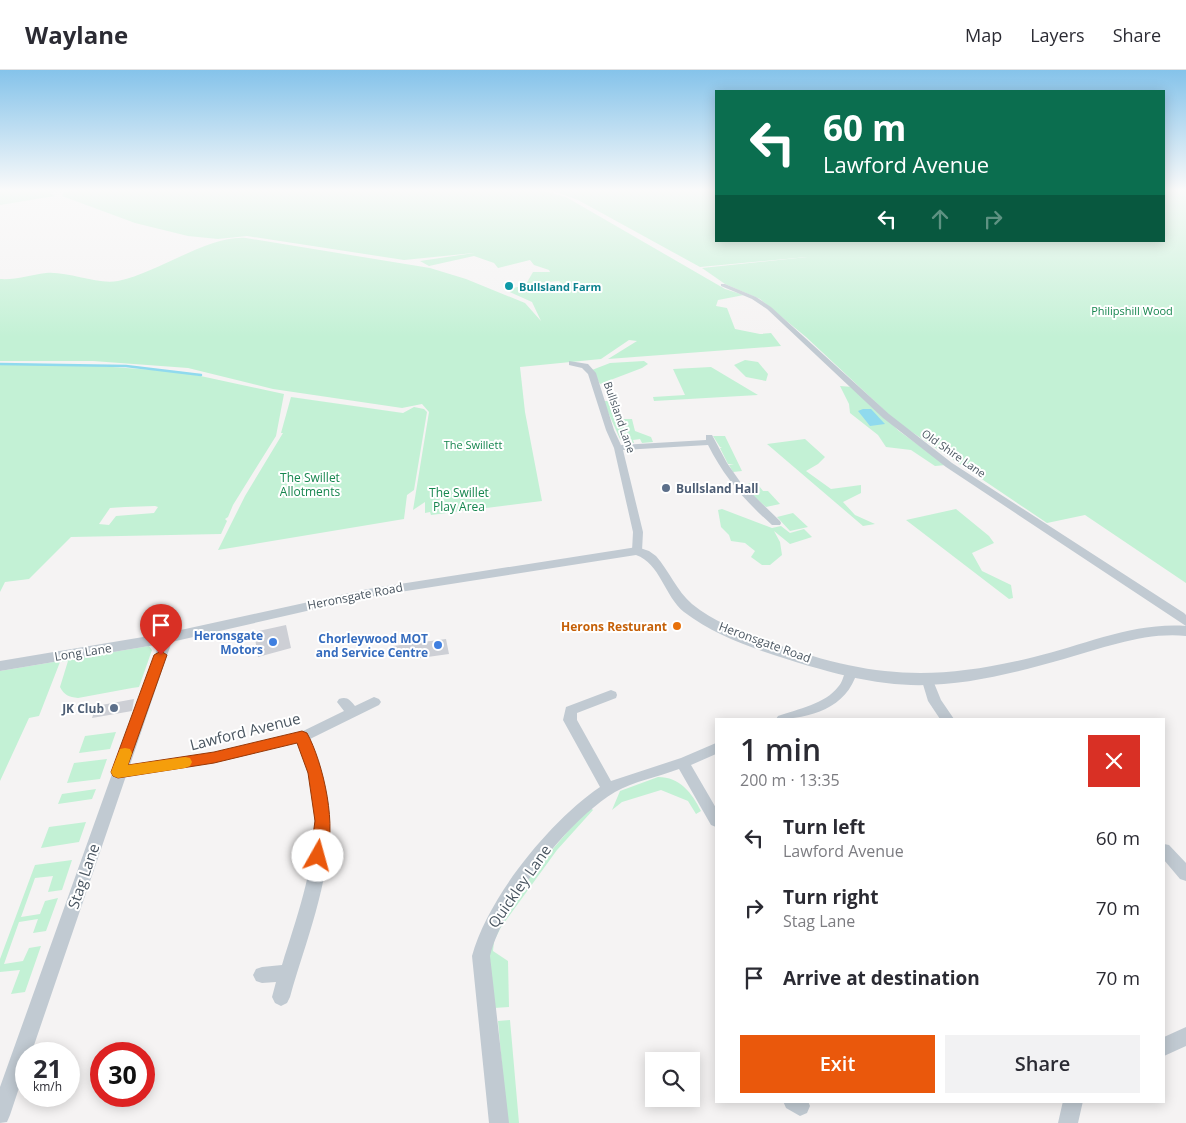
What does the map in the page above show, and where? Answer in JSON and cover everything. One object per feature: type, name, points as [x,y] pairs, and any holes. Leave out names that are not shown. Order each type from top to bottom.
[{"type":"street","name":"Old Shire Lane","points":[[723,285],[754,298],[770,308],[886,416],[950,465],[1172,610],[1186,622]]},
{"type":"street","name":"Bullsland Lane","points":[[572,363],[585,366],[592,374],[610,430],[618,448],[638,532],[637,551]]},
{"type":"street","points":[[618,448],[710,440],[745,497],[773,520],[759,521]]},
{"type":"street","name":"Heronsgate Road","points":[[167,638],[352,596],[637,551],[647,554],[654,560],[674,594],[689,608],[724,630],[851,672],[886,678],[928,681],[967,677],[1158,632],[1174,630],[1186,632]]},
{"type":"street","name":"Long Lane","points":[[0,666],[167,638]]},
{"type":"street","name":"Stag Lane","points":[[0,1115],[118,772],[167,638]]},
{"type":"street","points":[[785,718],[841,694],[848,686],[851,672]]},
{"type":"street","points":[[928,681],[935,701],[946,718]]},
{"type":"street","points":[[608,789],[570,720],[571,710],[611,695]]},
{"type":"street","name":"Lawford Avenue","points":[[118,772],[214,758],[302,736],[349,707],[374,702]]},
{"type":"street","points":[[281,997],[316,874],[322,821],[315,773],[302,736]]},
{"type":"street","name":"Quickley Lane","points":[[499,1123],[481,946],[490,927],[544,849],[579,810],[608,789],[682,763],[715,748]]},
{"type":"street","points":[[682,763],[715,820]]},
{"type":"street","points":[[1165,851],[1186,874]]},
{"type":"street","points":[[262,975],[287,973]]},
{"type":"street","points":[[1165,1046],[1186,1036]]},
{"type":"street","points":[[1068,1123],[1071,1103]]},
{"type":"green space","points":[[230,239],[253,239],[430,268],[466,279],[525,303],[541,321],[532,302],[505,290],[526,285],[561,283],[559,281],[526,284],[533,272],[550,272],[534,265],[530,260],[498,268],[494,263],[474,256],[429,266],[420,261],[474,253],[404,260],[268,239],[639,239],[725,289],[744,295],[718,300],[716,306],[727,308],[735,329],[760,334],[771,333],[781,346],[608,359],[637,341],[629,340],[601,359],[520,367],[525,412],[542,501],[431,515],[430,512],[425,513],[425,502],[413,510],[429,412],[422,404],[402,408],[273,389],[188,368],[93,361],[0,361],[0,279],[55,273],[101,281],[118,281],[133,277],[199,248]]},
{"type":"green space","name":"Philipshill Wood","points":[[649,239],[715,239],[715,242],[1165,242],[1165,239],[1186,239],[1186,583],[1085,515],[1047,523],[897,422],[806,337],[760,299],[725,284],[702,268],[807,257],[700,267]]},
{"type":"green space","points":[[745,360],[758,362],[768,374],[766,381],[746,377],[734,365]]},
{"type":"green space","points":[[644,361],[648,364],[642,368],[600,384],[592,370],[610,363]]},
{"type":"green space","points":[[0,365],[84,365],[182,372],[284,394],[276,436],[233,505],[228,517],[225,519],[227,521],[221,534],[71,537],[29,579],[5,582],[0,592]],"holes":[[[158,507],[154,513],[116,516],[109,525],[99,524],[110,508]]]},
{"type":"green space","points":[[711,367],[758,395],[654,401],[653,397],[685,395],[673,369]]},
{"type":"green space","points":[[840,386],[853,387],[899,431],[946,465],[935,466],[911,450],[886,447],[878,435],[850,413],[849,404]]},
{"type":"green space","name":"The Swillet Allotments","points":[[291,397],[403,413],[414,407],[424,409],[427,412],[414,490],[407,495],[404,519],[218,550],[245,496],[283,433],[281,433]]},
{"type":"green space","points":[[603,401],[615,401],[629,443],[620,439]]},
{"type":"green space","points":[[623,419],[632,419],[635,431],[651,437],[653,442],[642,443],[640,439],[633,440],[634,443],[631,443]]},
{"type":"green space","points":[[713,436],[725,436],[742,471],[733,472],[729,465],[734,464],[728,464],[720,448],[722,448]]},
{"type":"green space","points":[[805,439],[825,457],[806,471],[831,489],[861,485],[861,493],[843,502],[855,515],[875,524],[863,526],[767,444]]},
{"type":"green space","points":[[756,482],[763,491],[768,491],[780,504],[766,507],[751,494],[761,491],[750,493],[743,485]]},
{"type":"green space","points":[[722,509],[772,528],[781,526],[790,533],[804,529],[812,537],[790,544],[774,531],[780,542],[782,555],[770,565],[762,565],[751,557],[755,551],[745,543],[731,541],[729,535],[721,527],[718,510]]},
{"type":"green space","points":[[956,509],[989,536],[994,543],[972,553],[982,571],[1011,585],[1013,598],[1009,599],[906,520]]},
{"type":"green space","points":[[793,513],[808,527],[790,531],[777,517]]},
{"type":"green space","points":[[149,646],[152,650],[139,687],[78,698],[67,695],[60,687],[68,661],[60,662],[39,716],[29,718],[0,781],[0,671]]},
{"type":"green space","points":[[116,732],[110,749],[79,753],[85,736]]},
{"type":"green space","points":[[107,759],[100,779],[67,783],[74,763]]},
{"type":"green space","points":[[658,777],[679,783],[694,798],[701,811],[696,814],[688,801],[661,790],[622,802],[612,810],[620,791]]},
{"type":"green space","points":[[96,789],[92,799],[58,804],[62,794]]},
{"type":"green space","points":[[590,807],[593,810],[557,850],[501,927],[494,941],[493,951],[508,961],[509,1007],[494,1008],[488,955],[492,939],[501,920],[514,899],[547,856]]},
{"type":"green space","points":[[86,822],[79,842],[41,848],[49,827]]},
{"type":"green space","points":[[72,860],[62,890],[48,892],[53,876],[35,878],[21,917],[40,914],[45,901],[58,898],[46,931],[33,933],[38,919],[19,922],[4,964],[23,961],[29,948],[41,946],[25,992],[11,994],[20,970],[0,972],[0,959],[35,865]]},
{"type":"green space","points":[[510,1020],[519,1123],[507,1123],[498,1021]]},
{"type":"water","points":[[871,409],[885,424],[870,426],[858,411]]},
{"type":"building","name":"Heronsgate Motors","points":[[286,625],[291,648],[258,657],[254,632]]},
{"type":"building","name":"Chorleywood MOT and Service Centre","points":[[446,639],[449,654],[413,659],[393,656],[393,646]]},
{"type":"building","name":"JK Club","points":[[134,699],[132,711],[92,718],[96,706]]},
{"type":"waterway","points":[[0,364],[126,366],[201,375]]},
{"type":"slow traffic","points":[[125,753],[118,772],[185,762]]},
{"type":"place","name":"Bullsland Farm","points":[[509,286]]},
{"type":"place","name":"Bullsland Hall","points":[[666,488]]},
{"type":"place","name":"Herons Resturant","points":[[677,626]]},
{"type":"place","name":"Heronsgate Motors","points":[[273,642]]},
{"type":"place","name":"Chorleywood MOT and Service Centre","points":[[438,645]]},
{"type":"place","name":"JK Club","points":[[114,708]]},
{"type":"route","points":[[161,655],[118,772],[214,758],[302,736],[315,773],[322,821],[318,856]]},
{"type":"park label","name":"The Swillett","points":[[473,444]]},
{"type":"park label","name":"The Swillet Play Area","points":[[459,499]]}]
